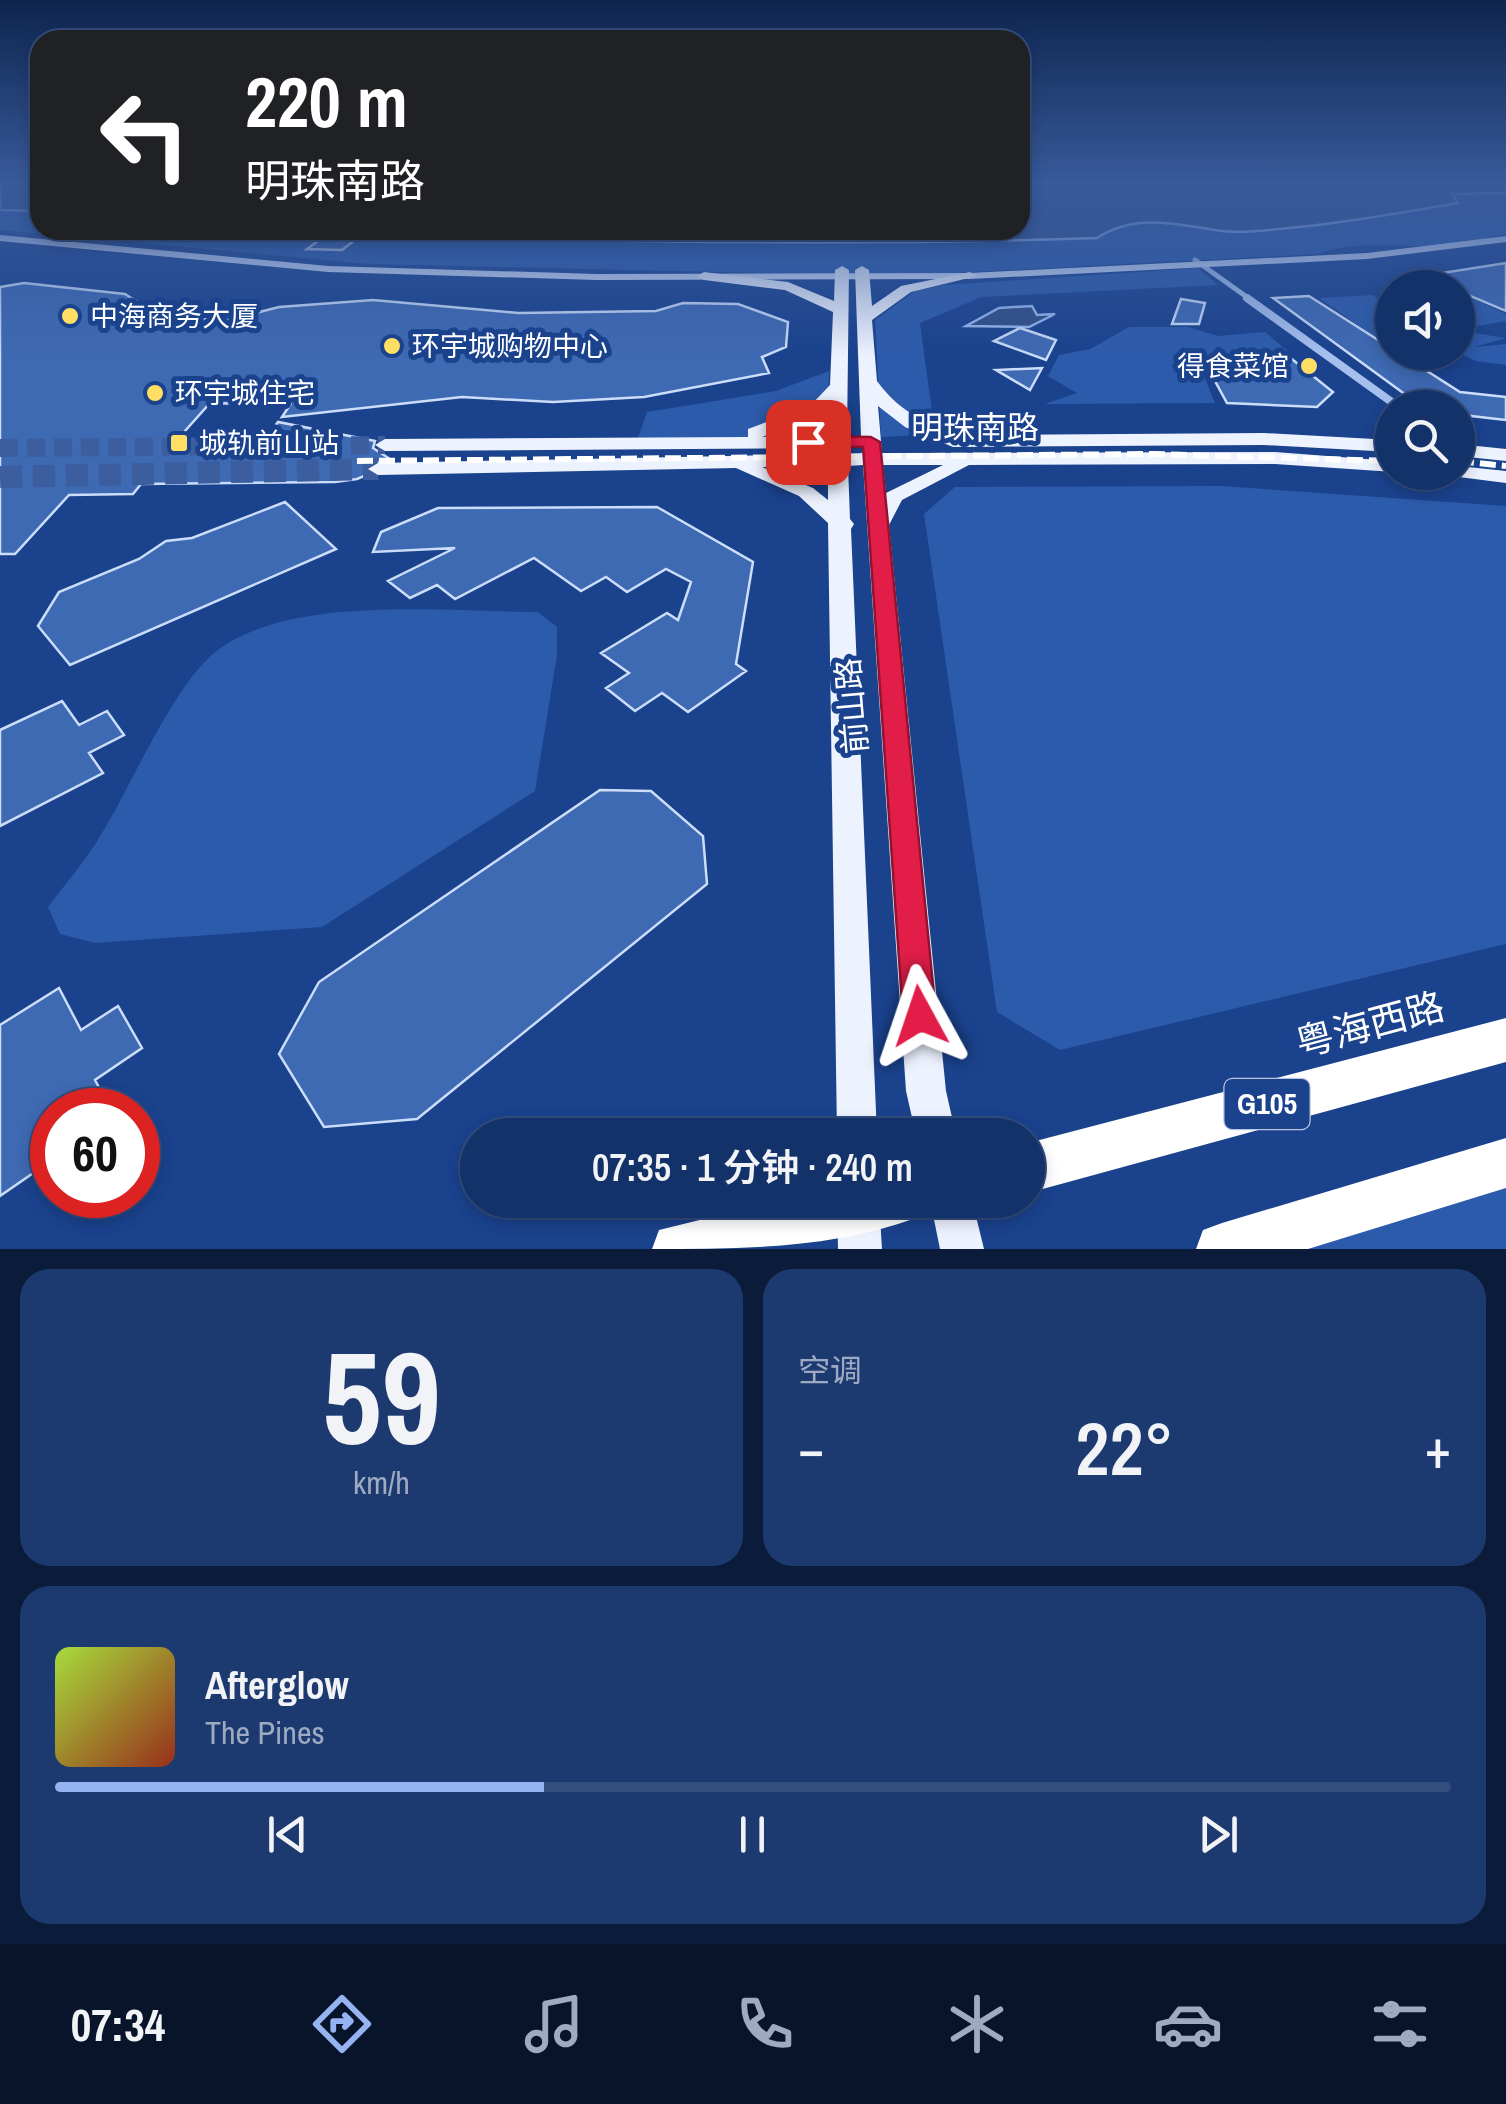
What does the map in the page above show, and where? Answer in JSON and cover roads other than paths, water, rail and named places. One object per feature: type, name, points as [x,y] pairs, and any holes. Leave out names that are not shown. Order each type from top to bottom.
[{"type":"highway","name":"粤海西路","points":[[1045,1163],[1506,1040]]},
{"type":"highway","points":[[1222,1249],[1506,1163]]},
{"type":"highway","points":[[678,1249],[847,1218]]},
{"type":"main road","points":[[53,240],[328,268],[542,276],[842,273]]},
{"type":"main road","points":[[66,240],[372,265],[970,276],[1200,263]]},
{"type":"main road","points":[[862,273],[1367,256],[1476,240]]},
{"type":"main road","name":"前山路","points":[[842,273],[839,450],[857,1118]]},
{"type":"main road","name":"前山路","points":[[862,273],[872,450],[926,1091],[932,1118]]},
{"type":"main road","points":[[704,276],[788,286],[842,310]]},
{"type":"main road","points":[[862,320],[906,289],[970,276]]},
{"type":"main road","points":[[687,443],[786,424],[818,409],[838,384]]},
{"type":"main road","points":[[870,384],[889,406],[917,426],[941,436],[978,441]]},
{"type":"main road","name":"明珠南路","points":[[872,450],[978,441],[1269,448],[1375,464]]},
{"type":"main road","name":"明珠南路","points":[[385,445],[687,443],[994,458],[1375,446]]},
{"type":"main road","name":"明珠南路","points":[[378,470],[707,462],[839,450]]},
{"type":"main road","points":[[1475,451],[1506,455]]},
{"type":"main road","points":[[879,524],[886,506],[909,486],[943,469],[994,458]]},
{"type":"main road","points":[[707,462],[742,467],[786,482],[817,499],[842,524]]},
{"type":"main road","points":[[1475,474],[1506,477]]},
{"type":"main road","points":[[955,1218],[962,1249]]},
{"type":"street","points":[[1200,263],[1375,390]]},
{"type":"tunnel","points":[[0,448],[385,445]]},
{"type":"tunnel","points":[[0,477],[378,469]]},
{"type":"railway","points":[[357,461],[1153,454],[1375,461]]},
{"type":"railway","points":[[1475,463],[1506,466]]},
{"type":"place","name":"中海商务大厦","points":[[70,316]]},
{"type":"place","name":"环宇城购物中心","points":[[392,346]]},
{"type":"place","name":"得食菜馆","points":[[1309,366]]},
{"type":"place","name":"环宇城住宅","points":[[155,393]]},
{"type":"place","name":"城轨前山站","points":[[179,443]]}]
